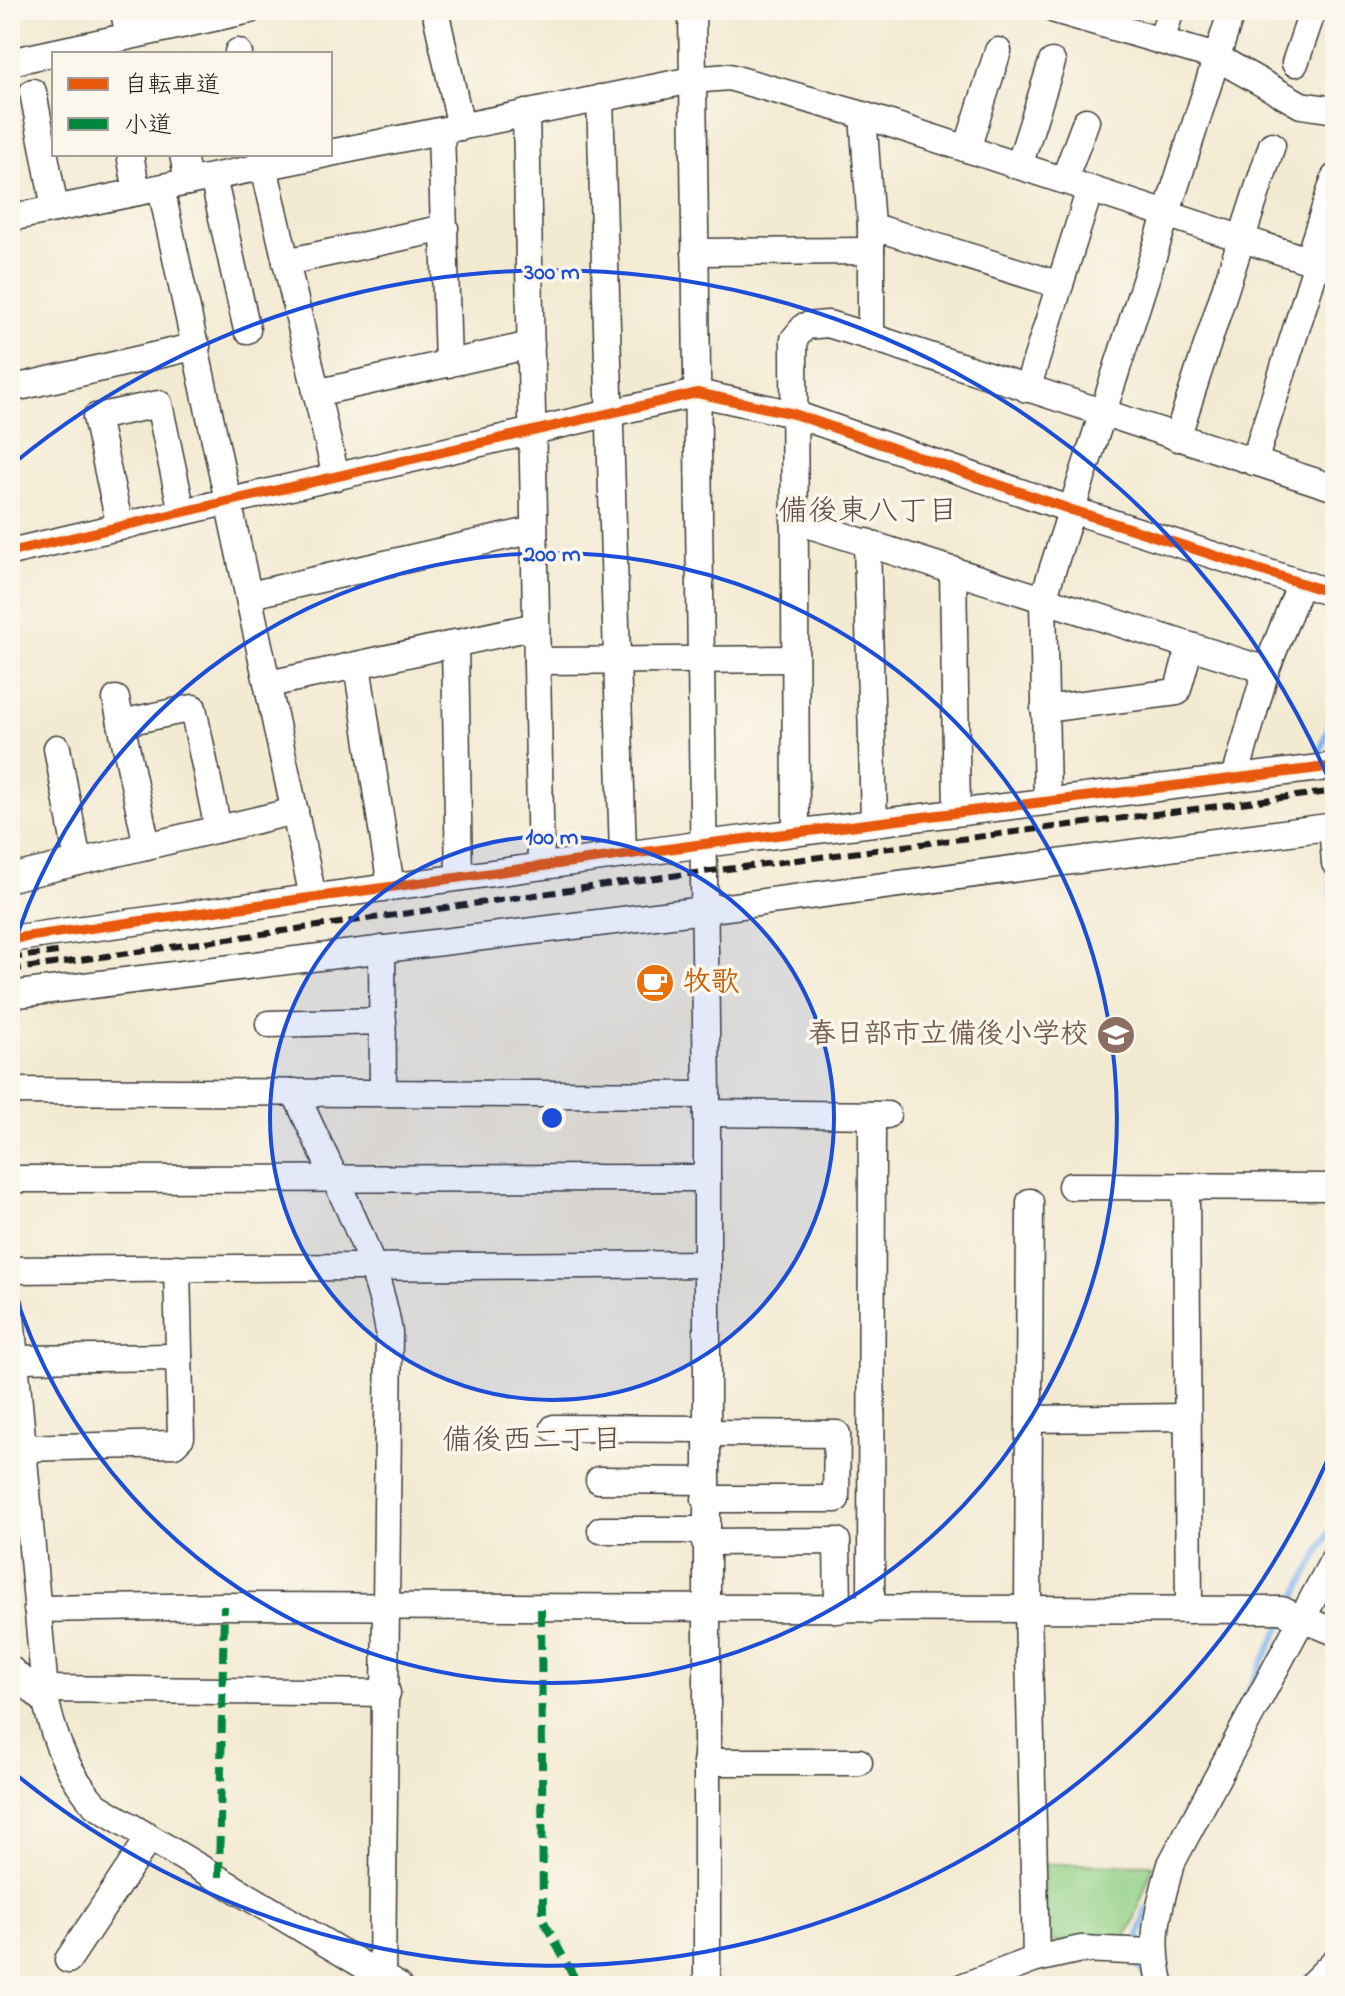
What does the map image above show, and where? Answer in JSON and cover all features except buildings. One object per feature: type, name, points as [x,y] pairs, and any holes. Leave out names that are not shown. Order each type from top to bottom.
[{"type":"street","points":[[56,52],[250,10]]},
{"type":"street","points":[[435,10],[451,129],[445,228],[448,364]]},
{"type":"street","points":[[692,10],[707,1104],[707,1986]]},
{"type":"street","points":[[1055,10],[1216,57],[1301,105],[1335,110]]},
{"type":"street","points":[[1161,41],[1171,10]]},
{"type":"street","points":[[1047,800],[1043,599],[1232,10]]},
{"type":"street","points":[[1295,63],[1313,10]]},
{"type":"street","points":[[967,149],[998,51]]},
{"type":"street","points":[[10,62],[52,53]]},
{"type":"street","points":[[1019,166],[1052,62]]},
{"type":"street","points":[[332,153],[692,80],[729,77],[863,115],[1320,264]]},
{"type":"street","points":[[33,92],[55,209]]},
{"type":"street","points":[[600,98],[623,855]]},
{"type":"street","points":[[526,113],[541,866]]},
{"type":"street","points":[[863,115],[871,238],[871,337]]},
{"type":"street","points":[[1064,180],[1086,121]]},
{"type":"street","points":[[1177,438],[1272,145]]},
{"type":"street","points":[[131,156],[149,190],[197,346],[313,897]]},
{"type":"street","points":[[184,156],[200,180],[247,330]]},
{"type":"street","points":[[10,218],[200,180],[262,160],[306,156]]},
{"type":"street","points":[[262,160],[336,477]]},
{"type":"street","points":[[1254,462],[1320,264],[1335,177]]},
{"type":"street","points":[[1027,389],[1090,189]]},
{"type":"street","points":[[286,262],[445,228]]},
{"type":"street","points":[[695,252],[871,238],[1060,285]]},
{"type":"street","points":[[796,832],[794,339],[805,326],[828,324],[1177,438],[1334,483]]},
{"type":"street","points":[[316,393],[531,345]]},
{"type":"street","points":[[10,389],[197,346]]},
{"type":"street","points":[[10,552],[697,393],[794,414],[1072,510],[1335,594]]},
{"type":"street","points":[[120,527],[96,417],[159,404],[182,512]]},
{"type":"street","points":[[794,520],[1266,670]]},
{"type":"street","points":[[250,595],[534,530]]},
{"type":"street","points":[[867,542],[874,822]]},
{"type":"street","points":[[953,570],[957,812]]},
{"type":"street","points":[[1235,778],[1266,670],[1300,585]]},
{"type":"street","points":[[269,684],[536,626]]},
{"type":"street","points":[[455,643],[459,877]]},
{"type":"street","points":[[1044,709],[1177,692],[1190,646]]},
{"type":"street","points":[[537,661],[795,659]]},
{"type":"street","points":[[357,665],[391,887]]},
{"type":"street","points":[[147,846],[118,711],[193,708],[218,829]]},
{"type":"street","points":[[57,748],[78,862]]},
{"type":"street","points":[[10,939],[704,844],[1335,766]]},
{"type":"street","points":[[10,878],[295,811]]},
{"type":"street","points":[[10,995],[704,910],[1333,826],[1335,863]]},
{"type":"street","points":[[382,949],[383,1092]]},
{"type":"street","points":[[269,1024],[383,1021]]},
{"type":"street","points":[[10,1091],[383,1092],[707,1104],[880,1115],[871,1610]]},
{"type":"street","points":[[295,1092],[372,1267],[384,1303],[389,1332],[386,1607],[390,1981]]},
{"type":"street","points":[[10,1179],[334,1181],[707,1178]]},
{"type":"street","points":[[1071,1186],[1335,1187]]},
{"type":"street","points":[[1186,1187],[1189,1610]]},
{"type":"street","points":[[1030,1202],[1028,1610],[1036,1959]]},
{"type":"street","points":[[10,1270],[707,1264]]},
{"type":"street","points":[[18,1433],[174,1444],[181,1437],[177,1268]]},
{"type":"street","points":[[11,1319],[18,1479],[37,1609],[45,1696],[54,1741],[72,1778],[95,1805],[390,1981]]},
{"type":"street","points":[[15,1359],[179,1357]]},
{"type":"street","points":[[1029,1419],[1186,1417]]},
{"type":"street","points":[[554,1428],[837,1434],[836,1499],[599,1480]]},
{"type":"street","points":[[601,1530],[837,1541],[838,1610]]},
{"type":"street","points":[[1161,1986],[1152,1952],[1159,1905],[1171,1864],[1335,1557]]},
{"type":"street","points":[[37,1609],[1281,1610],[1335,1632]]},
{"type":"street","points":[[10,1669],[45,1696],[387,1693]]},
{"type":"street","points":[[706,1762],[859,1762]]},
{"type":"street","points":[[68,1960],[149,1838]]},
{"type":"street","points":[[964,1986],[1036,1959],[1081,1949],[1152,1952]]},
{"type":"street","points":[[1310,1986],[1335,1961]]},
{"type":"green space","points":[[1044,1864],[1153,1865],[1132,1926],[1124,1939],[1046,1942]]},
{"type":"waterway","points":[[1318,759],[1335,704]]},
{"type":"waterway","points":[[1330,870],[1335,930]]},
{"type":"waterway","points":[[1290,1608],[1335,1521]]},
{"type":"waterway","points":[[1232,1722],[1285,1618]]},
{"type":"waterway","points":[[1158,1864],[1169,1841]]},
{"type":"waterway","points":[[1137,1945],[1146,1909]]},
{"type":"waterway","points":[[1131,1960],[1143,1971],[1148,1986]]},
{"type":"railway","points":[[10,970],[633,881],[1335,791]]},
{"type":"railway","points":[[10,958],[58,952]]},
{"type":"marked path","points":[[219,1877],[224,1606]]},
{"type":"marked path","points":[[541,1609],[543,1920],[579,1986]]},
{"type":"cycle path","points":[[10,552],[697,393],[794,414],[1072,510],[1335,594]]},
{"type":"cycle path","points":[[10,939],[704,844],[1335,766]]},
{"type":"place","name":"牧歌","points":[[655,983]]},
{"type":"place","name":"春日部市立備後小学校","points":[[1116,1035]]},
{"type":"district","name":"備後東八丁目","points":[[868,513]]},
{"type":"district","name":"備後西二丁目","points":[[532,1442]]}]
